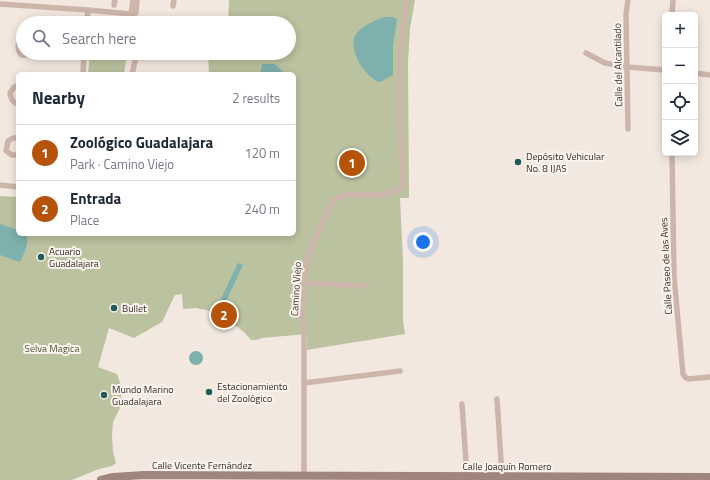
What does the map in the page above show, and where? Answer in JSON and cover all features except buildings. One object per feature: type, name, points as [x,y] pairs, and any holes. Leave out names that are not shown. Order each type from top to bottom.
[{"type":"street","points":[[133,0],[134,15]]},
{"type":"street","points":[[134,15],[137,0]]},
{"type":"street","name":"Camino Viejo","points":[[304,476],[304,334],[302,314],[307,256],[333,201],[346,195],[389,193],[398,191],[403,186],[400,127],[400,52],[407,0]]},
{"type":"street","name":"Calle del Alcantilado","points":[[628,0],[626,14],[628,129]]},
{"type":"street","points":[[672,0],[672,12]]},
{"type":"street","points":[[0,4],[88,10],[134,15]]},
{"type":"street","points":[[88,10],[88,16]]},
{"type":"street","points":[[586,53],[605,63],[627,67],[662,70]]},
{"type":"street","points":[[83,72],[84,60]]},
{"type":"street","points":[[132,72],[135,60]]},
{"type":"street","points":[[698,73],[710,75]]},
{"type":"street","points":[[16,86],[10,93],[10,99],[16,104]]},
{"type":"street","points":[[16,138],[8,141],[6,145],[6,151],[12,155],[16,155]]},
{"type":"street","name":"Calle Paseo de las Aves","points":[[672,156],[674,277],[683,374],[688,379],[710,377]]},
{"type":"street","points":[[0,185],[16,187]]},
{"type":"street","points":[[305,283],[365,286]]},
{"type":"street","points":[[304,383],[400,371]]},
{"type":"street","points":[[497,399],[502,476]]},
{"type":"street","points":[[462,404],[467,476]]},
{"type":"street","name":"Calle Vicente Fernández","points":[[100,480],[113,477],[144,475],[240,478],[304,476]]},
{"type":"street","name":"Calle Joaquín Romero","points":[[304,476],[415,478],[502,476],[637,479],[710,477]]},
{"type":"green space","name":"Selva Magica","points":[[229,0],[415,0],[410,29],[408,62],[409,198],[400,198],[403,261],[403,321],[405,334],[307,350],[307,334],[251,340],[231,322],[214,312],[196,308],[183,309],[182,294],[175,295],[162,322],[134,338],[109,328],[98,367],[117,374],[121,386],[120,408],[113,422],[112,435],[113,452],[116,463],[112,466],[99,469],[72,480],[0,480],[0,196],[16,197],[16,236],[296,236],[296,72],[209,72],[208,60],[296,60],[296,16],[228,16]]},
{"type":"green space","points":[[89,60],[126,60],[124,72],[88,72]]},
{"type":"water","points":[[384,17],[393,17],[397,19],[393,45],[393,75],[380,82],[369,76],[364,70],[356,56],[353,42],[357,32],[360,29]]},
{"type":"water","points":[[262,64],[275,64],[283,72],[260,72]]},
{"type":"water","points":[[0,224],[16,229],[16,236],[27,236],[25,252],[20,262],[0,255]]},
{"type":"water","points":[[238,263],[243,265],[224,305],[219,303]]},
{"type":"water","name":"Estacionamiento del Zoológico","points":[[193,351],[199,351],[203,355],[203,361],[199,365],[193,365],[189,361],[189,355]]},
{"type":"place","name":"Depósito Vehicular No. 8 IJAS","points":[[518,162]]},
{"type":"place","name":"Zoológico Guadalajara","points":[[352,163]]},
{"type":"place","name":"Acuario Guadalajara","points":[[41,257]]},
{"type":"place","name":"Bullet","points":[[114,308]]},
{"type":"place","name":"Entrada","points":[[224,315]]},
{"type":"place","name":"Estacionamiento del Zoológico","points":[[209,392]]},
{"type":"place","name":"Mundo Marino Guadalajara","points":[[104,395]]}]
